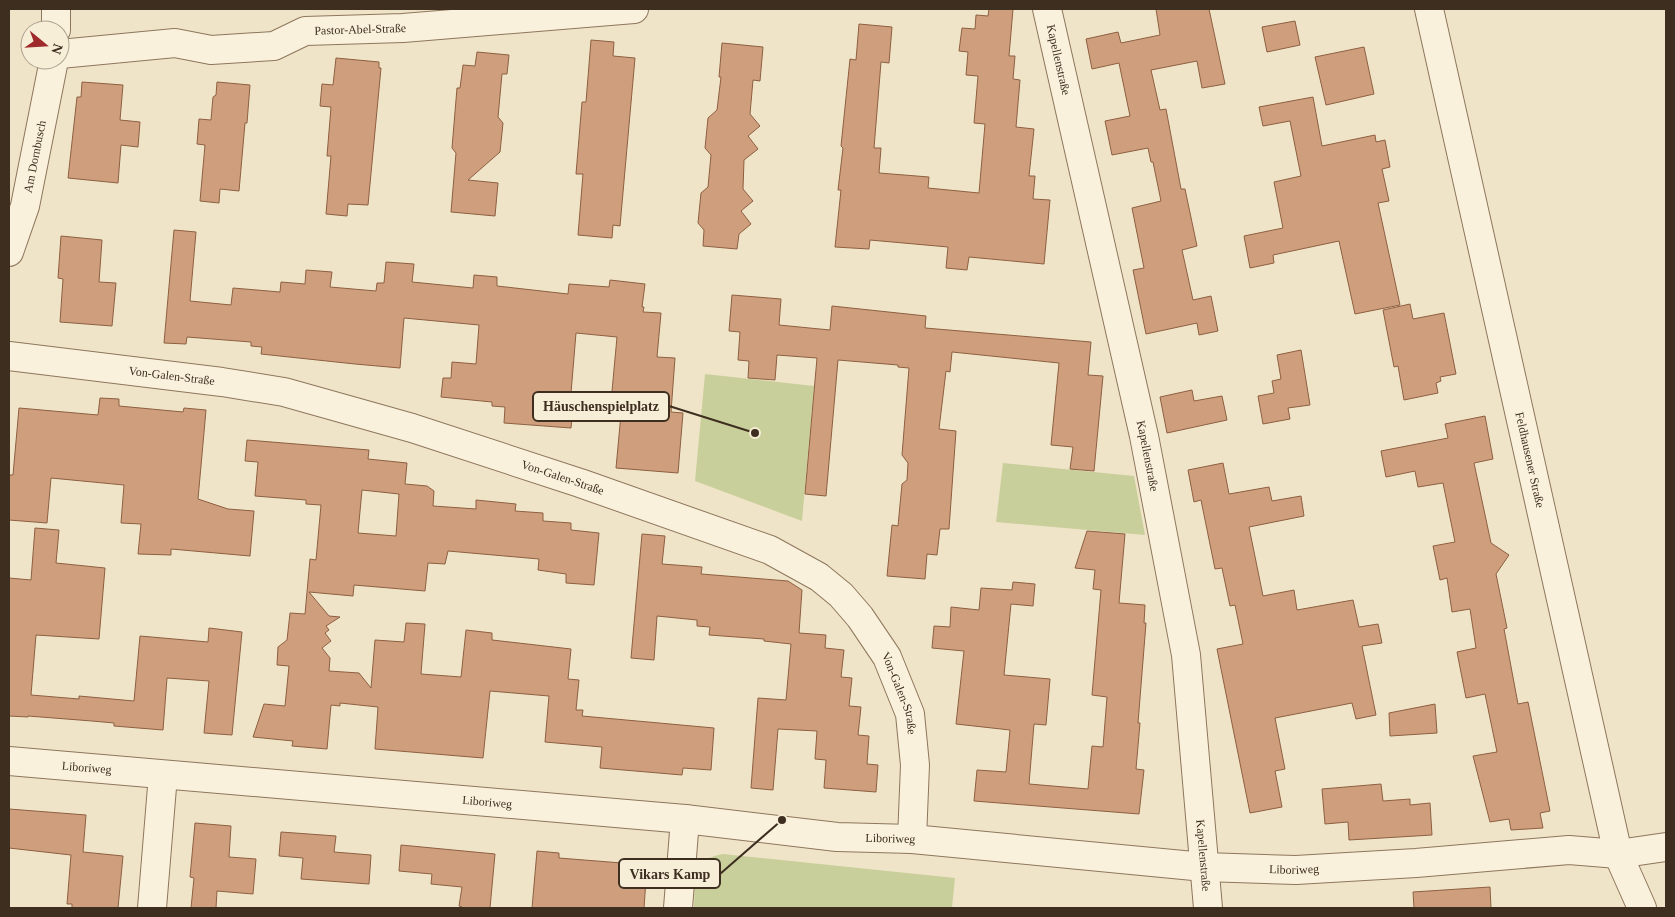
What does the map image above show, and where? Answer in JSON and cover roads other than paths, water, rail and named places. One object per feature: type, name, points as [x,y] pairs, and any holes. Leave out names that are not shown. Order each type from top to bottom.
[{"type":"street","name":"Pastor-Abel-Straße","points":[[70,53],[175,43],[211,50],[274,46],[305,31],[418,17],[634,9]]},
{"type":"street","name":"Kapellenstraße","points":[[1047,9],[1144,436],[1186,655],[1208,908]]},
{"type":"street","name":"Feldhausener Straße","points":[[1429,9],[1618,854],[1642,908]]},
{"type":"street","name":"Am Dornbusch","points":[[9,252],[25,206],[52,70]]},
{"type":"street","name":"Von-Galen-Straße","points":[[9,356],[222,382],[284,392],[412,428],[580,483],[770,550],[819,577],[841,595],[860,617],[886,658],[910,714],[915,764],[912,839]]},
{"type":"street","name":"Liboriweg","points":[[9,761],[685,820],[837,837],[912,839],[1204,867],[1296,870],[1416,863],[1569,850],[1618,854],[1666,847]]},
{"type":"street","points":[[152,908],[163,775]]},
{"type":"street","points":[[678,908],[685,820]]},
{"type":"place","name":"Häuschenspielplatz","points":[[755,433]]},
{"type":"place","name":"Vikars Kamp","points":[[782,820]]}]
